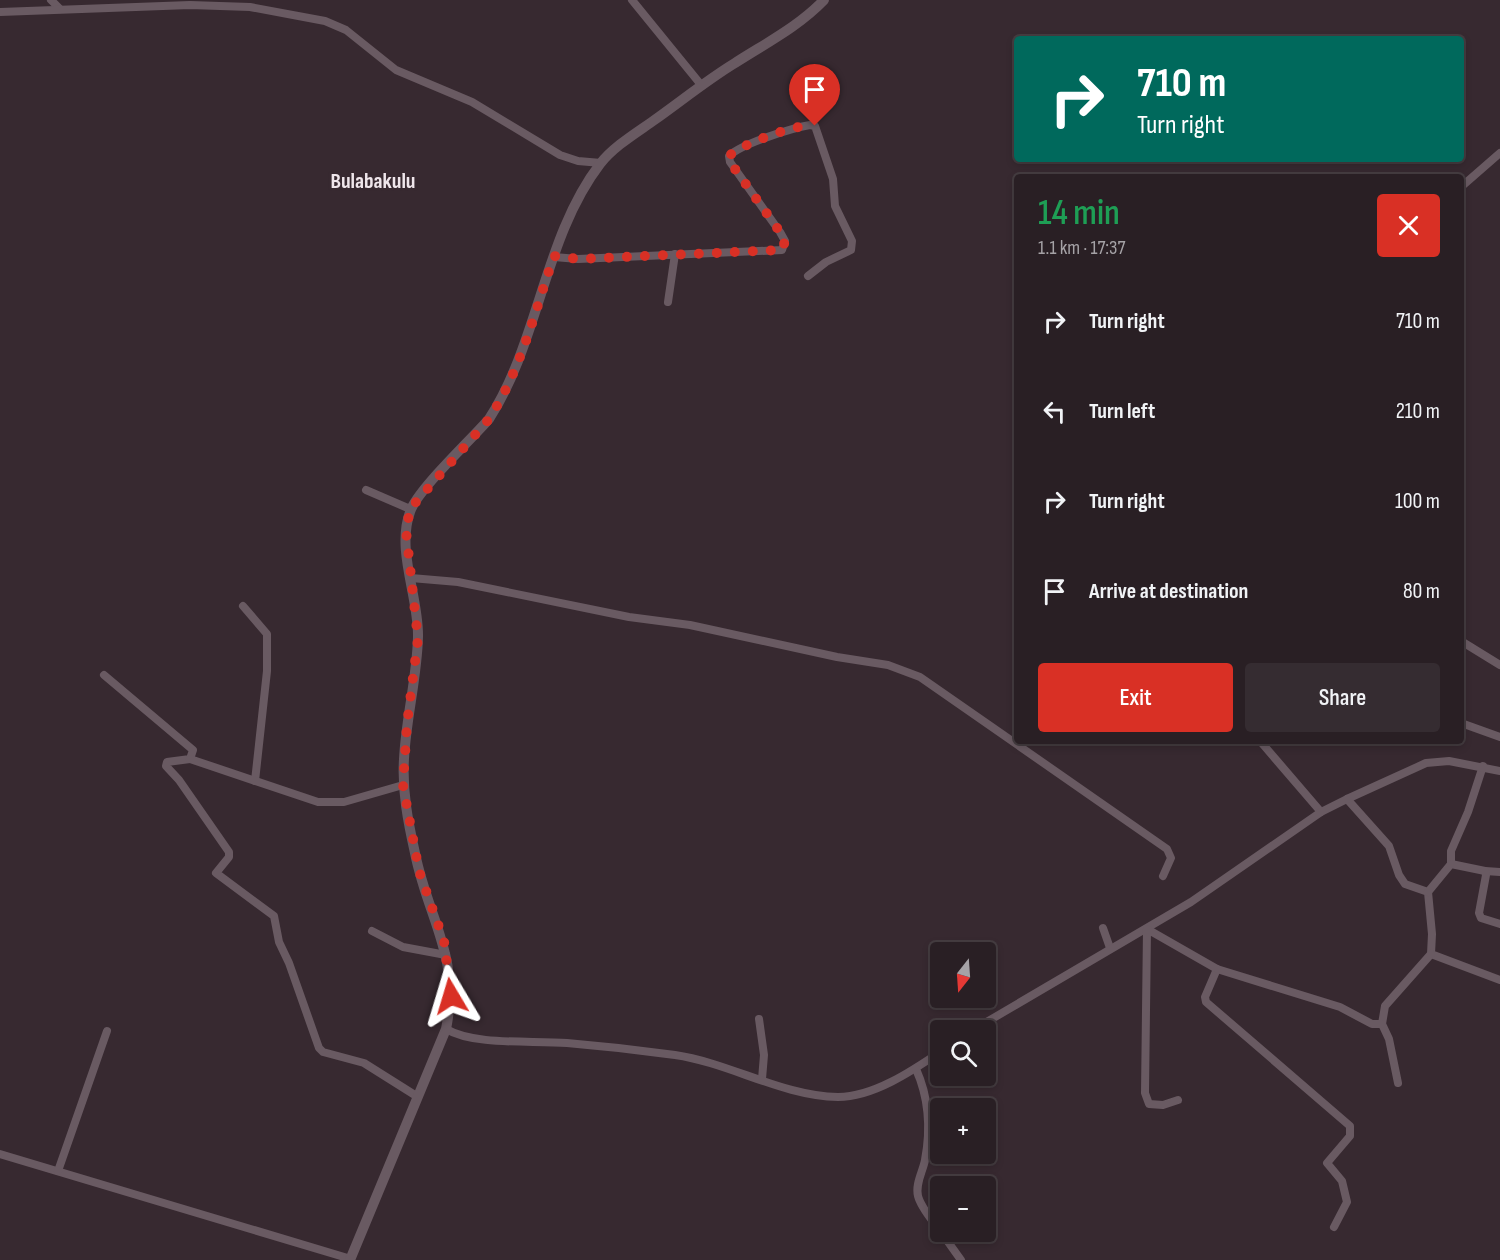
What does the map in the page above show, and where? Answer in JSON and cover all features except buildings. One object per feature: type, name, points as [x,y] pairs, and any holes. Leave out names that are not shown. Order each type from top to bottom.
[{"type":"street","points":[[51,0],[60,9]]},
{"type":"street","points":[[632,0],[702,86]]},
{"type":"street","points":[[0,1154],[351,1260],[446,1029],[451,996],[444,941],[419,871],[403,785],[407,724],[418,639],[406,543],[410,509],[489,419],[500,402],[520,355],[554,256],[572,215],[600,164],[639,131],[733,63],[799,24],[824,0]]},
{"type":"street","points":[[0,12],[190,5],[250,7],[325,21],[346,30],[396,70],[472,102],[550,150],[578,161],[600,164]]},
{"type":"street","points":[[554,256],[578,259],[782,250],[785,241],[780,232],[730,162],[729,156],[735,150],[758,141],[810,125],[815,126],[819,136],[833,179],[835,206],[852,241],[851,250],[826,262],[808,276]]},
{"type":"street","points":[[1464,184],[1500,153]]},
{"type":"street","points":[[668,302],[675,254]]},
{"type":"street","points":[[366,490],[410,509]]},
{"type":"street","points":[[411,578],[458,582],[629,617],[690,626],[837,657],[888,665],[920,676],[1014,742]]},
{"type":"street","points":[[243,606],[267,634],[267,671],[255,781]]},
{"type":"street","points":[[1464,643],[1500,665]]},
{"type":"street","points":[[104,675],[193,750],[190,759]]},
{"type":"street","points":[[1464,724],[1500,737]]},
{"type":"street","points":[[1017,744],[1167,849],[1171,858],[1162,876]]},
{"type":"street","points":[[1263,744],[1322,812]]},
{"type":"street","points":[[403,785],[332,803],[298,797],[190,759],[167,762],[166,766],[180,780],[229,852],[229,857],[216,873],[274,916],[279,942],[289,963],[319,1048],[323,1052],[364,1063],[418,1097]]},
{"type":"street","points":[[990,1020],[1191,902],[1322,812],[1347,799],[1426,763],[1449,761],[1500,771]]},
{"type":"street","points":[[1398,1083],[1389,1039],[1382,1024],[1385,1006],[1431,954],[1432,934],[1428,892],[1451,864],[1451,851],[1468,812],[1483,766]]},
{"type":"street","points":[[1347,799],[1389,846],[1399,875],[1406,884],[1428,892]]},
{"type":"street","points":[[1451,864],[1500,872]]},
{"type":"street","points":[[1485,871],[1479,913],[1481,918],[1500,924]]},
{"type":"street","points":[[1103,928],[1110,948]]},
{"type":"street","points":[[1147,929],[1218,969],[1340,1007],[1372,1024],[1382,1024]]},
{"type":"street","points":[[1147,929],[1145,1093],[1149,1104],[1156,1106],[1178,1101]]},
{"type":"street","points":[[372,931],[403,947],[446,955]]},
{"type":"street","points":[[1431,954],[1500,980]]},
{"type":"street","points":[[1218,969],[1205,997],[1206,1002],[1350,1126],[1350,1136],[1327,1163],[1342,1181],[1347,1202],[1334,1227]]},
{"type":"street","points":[[759,1019],[764,1055],[762,1079]]},
{"type":"street","points":[[446,1029],[454,1034],[472,1037],[566,1043],[675,1055],[711,1063],[799,1090],[839,1097],[864,1092],[916,1069],[930,1059]]},
{"type":"street","points":[[58,1170],[108,1031]]},
{"type":"street","points":[[916,1069],[926,1089],[928,1109],[926,1158],[917,1191],[920,1202],[930,1216]]},
{"type":"street","points":[[949,1242],[961,1260]]},
{"type":"district","name":"Bulabakulu","points":[[373,180]]},
{"type":"route","points":[[451,996],[444,941],[419,871],[403,785],[407,724],[418,639],[416,601],[406,543],[410,509],[468,444],[500,402],[520,355],[554,256],[578,259],[782,250],[785,241],[780,232],[730,162],[729,156],[735,150],[758,141],[805,126],[815,126]]}]
